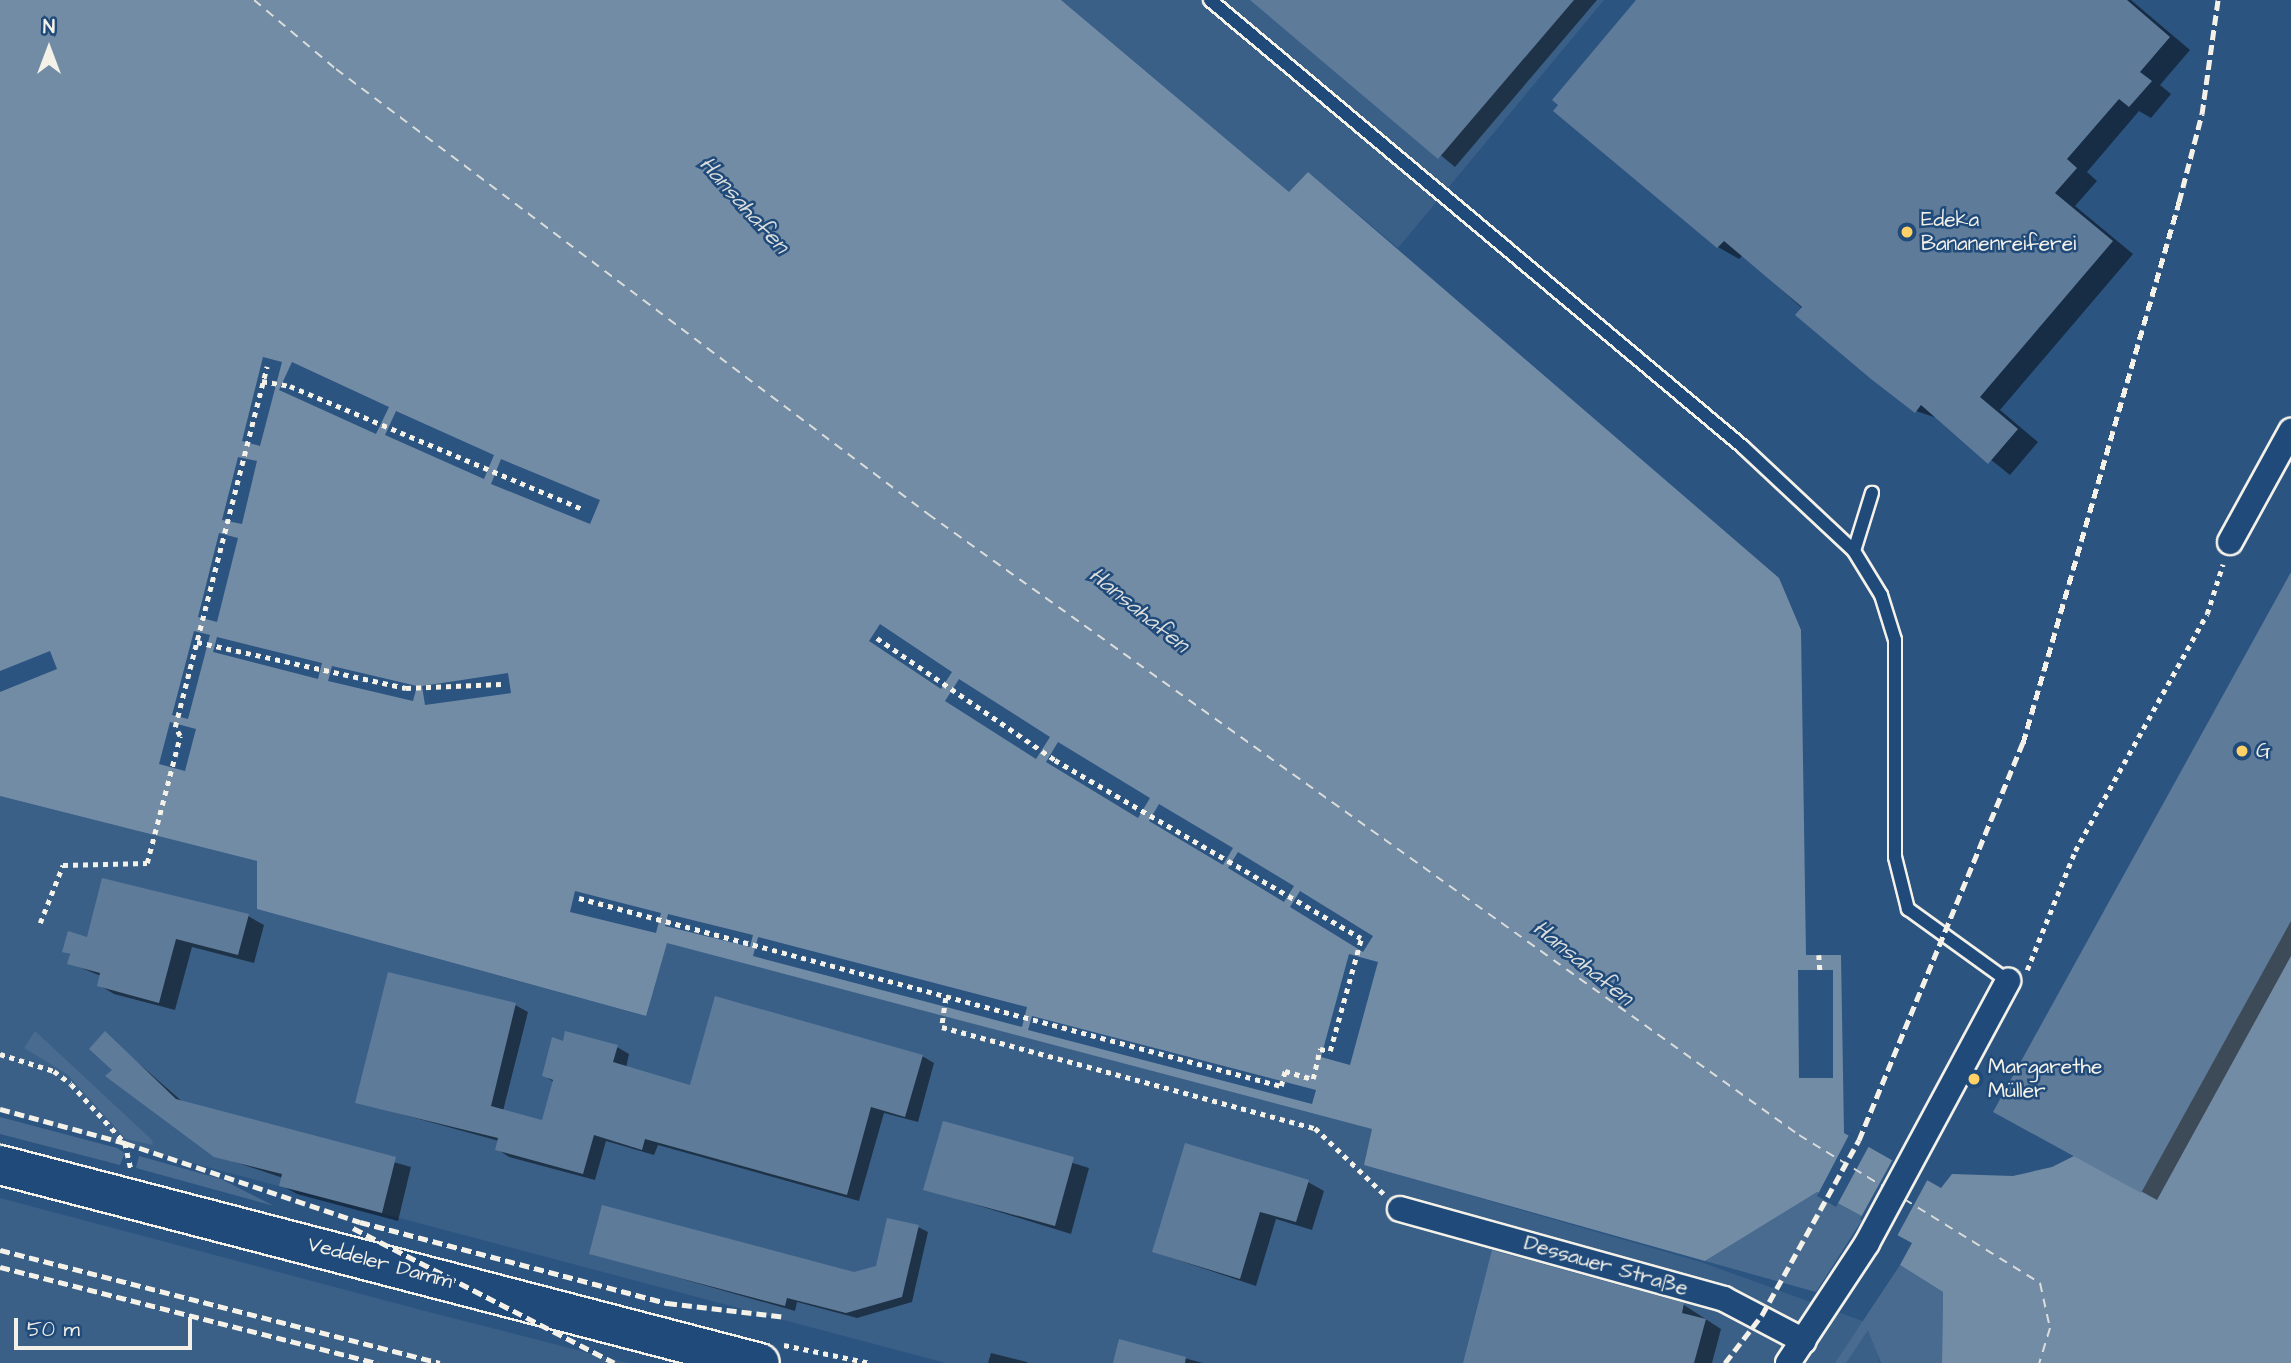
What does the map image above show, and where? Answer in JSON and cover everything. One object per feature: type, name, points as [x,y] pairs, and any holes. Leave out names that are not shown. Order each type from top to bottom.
[{"type":"main road","name":"Veddeler Damm","points":[[0,1165],[760,1363]]},
{"type":"street","points":[[2230,542],[2291,430]]},
{"type":"street","points":[[1788,1363],[1867,1243],[2008,981]]},
{"type":"street","name":"Dessauer Straße","points":[[1400,1209],[1724,1299],[1804,1341]]},
{"type":"lane","points":[[1210,0],[1743,447],[1854,551],[1881,595],[1895,640],[1895,857],[1908,909],[2008,981]]},
{"type":"lane","points":[[1854,551],[1872,493]]},
{"type":"path","points":[[40,923],[63,865],[147,863],[180,736],[174,727],[267,367]]},
{"type":"path","points":[[262,381],[290,386],[583,509]]},
{"type":"path","points":[[2008,981],[2034,966],[2076,851],[2207,614],[2230,542]]},
{"type":"path","points":[[579,898],[672,920],[1014,1017],[1281,1086],[1285,1071],[1313,1079],[1321,1049],[1331,1051],[1352,961],[1361,939],[1303,899],[1221,856],[1139,805],[1034,747],[955,695],[877,638]]},
{"type":"path","points":[[197,642],[406,688],[501,684]]},
{"type":"path","points":[[1819,955],[1820,970]]},
{"type":"path","points":[[946,998],[941,1015],[942,1027],[1315,1128],[1400,1209]]},
{"type":"path","points":[[0,1054],[54,1071],[71,1084],[125,1143],[131,1169],[143,1177]]},
{"type":"shaded area","points":[[1061,0],[1604,0],[1398,248],[1308,172],[1290,193]]},
{"type":"shaded area","points":[[0,796],[257,861],[257,909],[645,1016],[666,942],[1372,1129],[1365,1165],[1701,1262],[1868,1323],[1880,1363],[946,1363],[0,1112]]},
{"type":"shaded area","points":[[35,1031],[152,1140],[153,1145],[126,1139],[67,1074],[24,1048]]},
{"type":"shaded area","points":[[0,1117],[117,1148],[125,1153],[120,1165],[0,1134]]},
{"type":"shaded area","points":[[139,1156],[221,1179],[274,1206],[136,1168]]},
{"type":"shaded area","points":[[1816,1192],[1864,1217],[1816,1292],[1705,1261]]},
{"type":"shaded area","points":[[0,1198],[421,1310],[628,1363],[0,1363]]},
{"type":"shaded area","points":[[1900,1265],[1943,1292],[1942,1363],[1881,1363],[1868,1330],[1846,1363],[1835,1363]]},
{"type":"water","name":"Hansahafen","points":[[0,0],[1061,0],[1289,192],[1308,172],[1779,578],[1801,630],[1806,955],[1841,955],[1844,1133],[1941,1188],[1952,1174],[2013,1176],[2052,1167],[2074,1156],[2291,921],[2291,1363],[1942,1363],[1943,1292],[1900,1265],[1912,1243],[1817,1192],[1705,1261],[1364,1165],[1372,1129],[667,943],[646,1016],[257,909],[257,861],[0,796]]},
{"type":"pier","points":[[263,357],[282,362],[260,446],[242,441]]},
{"type":"pier","points":[[292,362],[389,407],[376,434],[279,390]]},
{"type":"pier","points":[[396,411],[494,455],[484,479],[385,435]]},
{"type":"pier","points":[[238,457],[257,461],[242,524],[222,520]]},
{"type":"pier","points":[[501,459],[600,500],[590,524],[491,484]]},
{"type":"pier","points":[[219,533],[238,538],[217,622],[198,617]]},
{"type":"pier","points":[[880,624],[952,672],[941,689],[869,641]]},
{"type":"pier","points":[[194,631],[210,635],[188,719],[172,715]]},
{"type":"pier","points":[[217,637],[322,663],[318,679],[213,652]]},
{"type":"pier","points":[[50,651],[57,669],[0,692],[0,671]]},
{"type":"pier","points":[[332,666],[417,686],[413,701],[328,681]]},
{"type":"pier","points":[[508,673],[511,693],[425,705],[422,686]]},
{"type":"pier","points":[[959,679],[1050,737],[1036,759],[945,701]]},
{"type":"pier","points":[[170,722],[196,729],[185,771],[159,764]]},
{"type":"pier","points":[[1058,742],[1150,798],[1138,818],[1046,762]]},
{"type":"pier","points":[[1159,804],[1233,848],[1223,865],[1149,821]]},
{"type":"pier","points":[[1238,852],[1294,886],[1284,902],[1228,868]]},
{"type":"pier","points":[[575,891],[661,913],[656,933],[570,912]]},
{"type":"pier","points":[[1300,891],[1373,936],[1363,952],[1290,907]]},
{"type":"pier","points":[[668,914],[753,935],[750,947],[665,926]]},
{"type":"pier","points":[[758,937],[1027,1007],[1022,1027],[753,956]]},
{"type":"pier","points":[[1349,954],[1378,962],[1350,1065],[1321,1057]]},
{"type":"pier","points":[[1798,970],[1833,970],[1833,1078],[1799,1078]]},
{"type":"pier","points":[[1032,1016],[1316,1090],[1312,1104],[1028,1030]]},
{"type":"pier","points":[[1850,1133],[1870,1144],[1836,1207],[1817,1196]]},
{"type":"pier","points":[[1894,1157],[1929,1177],[1896,1238],[1860,1219]]},
{"type":"building","points":[[1250,0],[1574,0],[1438,159]]},
{"type":"building","name":"Edeka Bananenreiferei","points":[[1636,0],[2127,0],[2170,37],[2140,72],[2152,81],[2129,107],[2119,99],[2067,159],[2077,168],[2055,193],[2113,241],[1980,397],[2018,429],[1988,464],[1921,405],[1915,413],[1871,379],[1795,315],[1802,307],[1724,241],[1717,248],[1553,111],[1558,105],[1552,100]]},
{"type":"building","name":"G","points":[[2291,572],[2291,921],[2141,1193],[1993,1112]]},
{"type":"building","points":[[102,878],[249,914],[238,955],[176,939],[159,1003],[97,986],[100,973],[67,964],[70,954],[62,952],[68,931],[87,937]]},
{"type":"building","points":[[388,972],[516,1003],[491,1106],[542,1120],[553,1080],[542,1076],[552,1037],[563,1041],[565,1031],[618,1045],[613,1062],[690,1085],[715,996],[923,1055],[905,1117],[871,1107],[847,1195],[645,1139],[642,1150],[594,1135],[583,1174],[495,1150],[498,1138],[355,1103]]},
{"type":"building","points":[[105,1031],[176,1099],[396,1157],[382,1213],[279,1186],[282,1174],[214,1157],[105,1076],[112,1070],[89,1049]]},
{"type":"building","points":[[943,1121],[1074,1157],[1055,1226],[923,1190]]},
{"type":"building","points":[[1185,1143],[1309,1180],[1296,1222],[1260,1212],[1240,1279],[1152,1252]]},
{"type":"building","points":[[602,1205],[854,1272],[876,1266],[887,1218],[919,1225],[902,1297],[846,1313],[787,1298],[785,1306],[589,1254]]},
{"type":"building","points":[[1492,1250],[1684,1303],[1682,1313],[1706,1319],[1694,1363],[1463,1363]]},
{"type":"building","points":[[1119,1339],[1186,1357],[1185,1363],[1113,1363]]},
{"type":"ferry route","points":[[254,0],[336,69],[928,514],[1799,1135],[1884,1187]]},
{"type":"ferry route","points":[[1904,1199],[2040,1283],[2050,1328],[2039,1363]]},
{"type":"railway","points":[[1725,1363],[1762,1315],[1859,1140],[2023,743],[2179,202],[2202,114],[2218,0]]},
{"type":"railway","points":[[0,1109],[125,1143],[360,1222],[667,1303],[786,1317]]},
{"type":"railway","points":[[353,1228],[614,1363]]},
{"type":"railway","points":[[0,1250],[440,1363]]},
{"type":"railway","points":[[0,1267],[378,1363]]},
{"type":"place","name":"Edeka Bananenreiferei","points":[[1907,232]]},
{"type":"place","name":"G","points":[[2242,751]]},
{"type":"place","name":"Margarethe Müller","points":[[1974,1079]]}]
